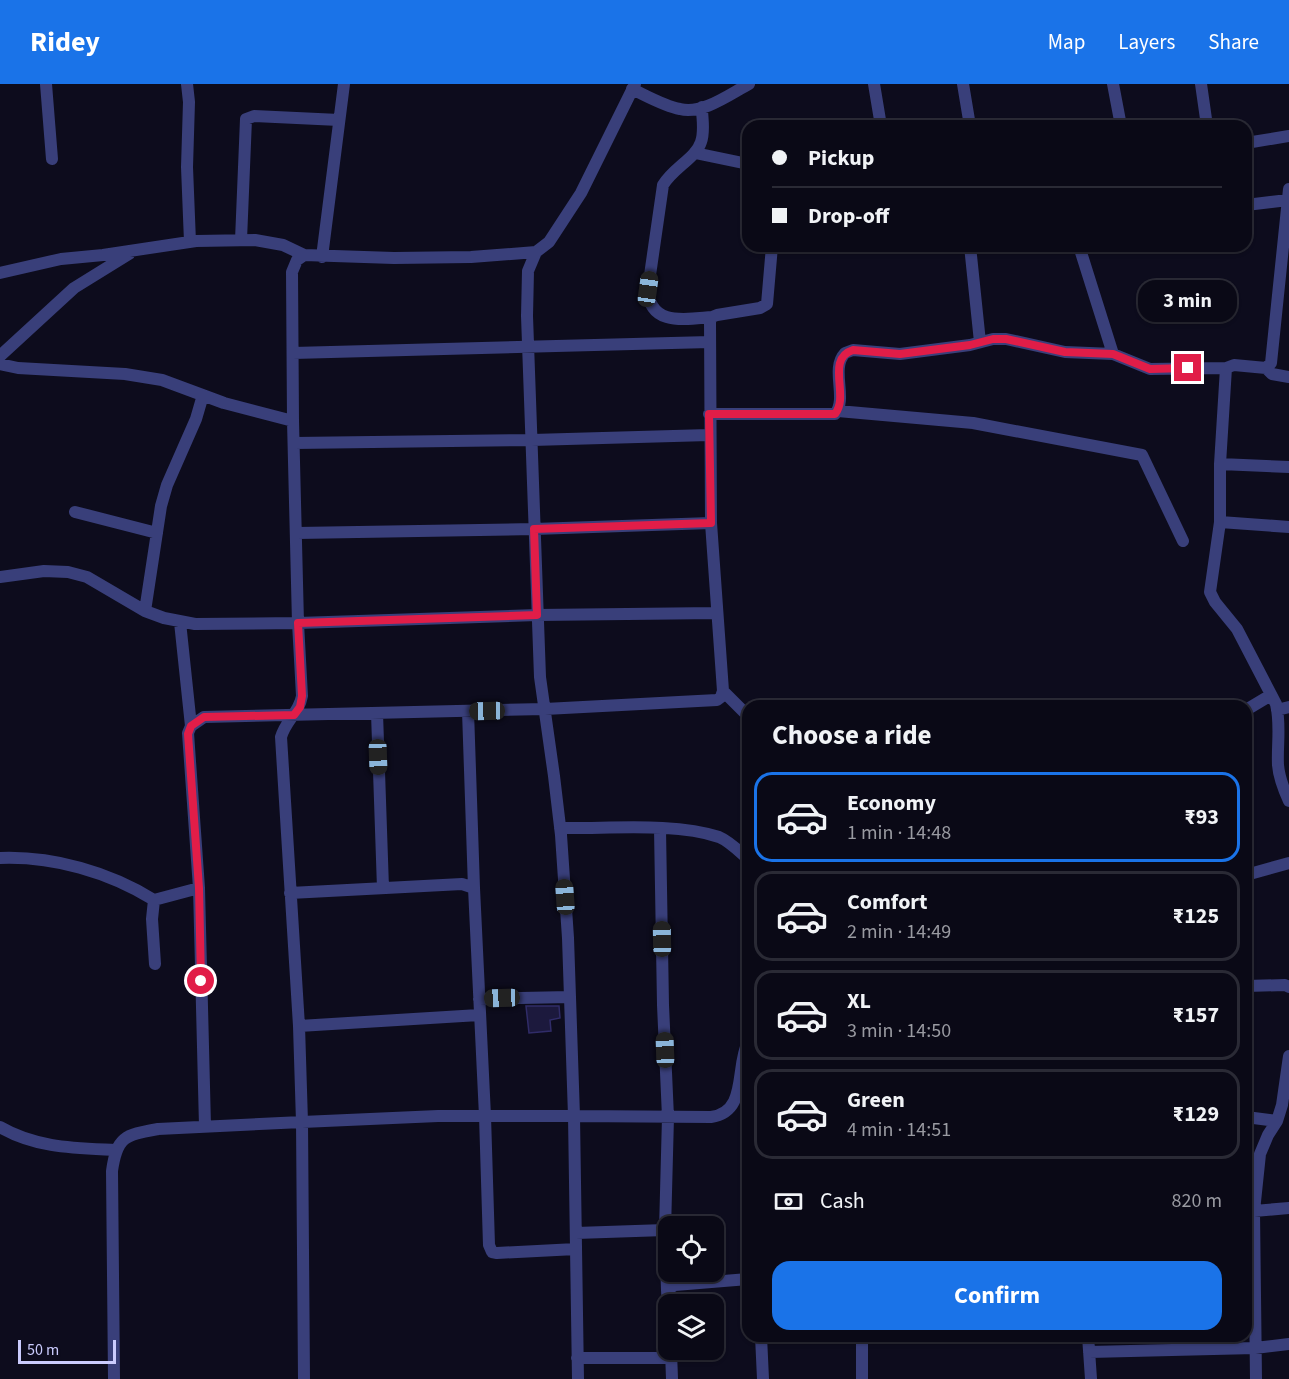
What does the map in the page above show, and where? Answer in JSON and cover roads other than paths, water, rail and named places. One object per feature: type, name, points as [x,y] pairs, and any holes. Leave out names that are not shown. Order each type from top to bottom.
[{"type":"street","points":[[46,84],[52,159]]},
{"type":"street","points":[[188,84],[187,167],[190,242]]},
{"type":"street","points":[[322,257],[344,84]]},
{"type":"street","points":[[578,1379],[574,1116],[568,938],[560,828],[540,677],[526,290],[528,271],[536,252],[549,242],[581,194],[634,87],[679,110],[702,107],[749,84]]},
{"type":"street","points":[[874,84],[880,120]]},
{"type":"street","points":[[963,84],[969,120]]},
{"type":"street","points":[[1113,84],[1120,120]]},
{"type":"street","points":[[1201,84],[1206,120]]},
{"type":"street","points":[[702,107],[701,142],[695,153],[669,174],[663,185],[648,300],[654,310],[676,320],[712,317],[760,308],[767,304],[771,252]]},
{"type":"street","points":[[241,240],[246,118],[254,116],[339,120]]},
{"type":"street","points":[[1252,142],[1289,136],[1289,147]]},
{"type":"street","points":[[695,153],[742,163]]},
{"type":"street","points":[[1252,204],[1288,195],[1283,313],[1271,363],[1266,368]]},
{"type":"street","points":[[0,273],[61,259],[190,242],[241,240],[283,245],[304,255],[322,257],[471,256],[536,252]]},
{"type":"street","points":[[0,356],[74,288],[135,250]]},
{"type":"street","points":[[971,252],[980,342]]},
{"type":"street","points":[[1081,252],[1113,354]]},
{"type":"street","points":[[304,255],[297,260],[292,272],[293,421],[302,696],[300,707],[284,726],[281,737],[299,1026],[304,1379]]},
{"type":"street","points":[[191,726],[204,717],[545,709],[717,700],[721,697],[723,691],[711,523],[709,414],[710,321],[712,317]]},
{"type":"street","points":[[838,411],[840,361],[845,353],[853,350],[900,354],[1006,339],[1065,352],[1113,354],[1150,369],[1226,368],[1234,365],[1266,368],[1272,374],[1289,377]]},
{"type":"street","points":[[293,353],[710,342]]},
{"type":"street","points":[[0,364],[18,368],[125,374],[162,380],[224,403],[293,421]]},
{"type":"street","points":[[1226,368],[1220,464],[1220,522],[1210,592],[1215,603],[1237,629],[1271,695],[1283,708],[1278,767],[1282,787],[1289,801]]},
{"type":"street","points":[[145,611],[166,485],[196,419],[203,395]]},
{"type":"street","points":[[709,414],[827,415],[838,411],[973,423],[1142,455],[1183,541]]},
{"type":"street","points":[[294,443],[709,435]]},
{"type":"street","points":[[1220,464],[1289,467]]},
{"type":"street","points":[[75,512],[157,533]]},
{"type":"street","points":[[1220,522],[1289,528]]},
{"type":"street","points":[[297,532],[534,529],[711,523]]},
{"type":"street","points":[[0,577],[44,571],[68,572],[87,577],[145,611],[180,622],[298,623],[537,615],[717,613]]},
{"type":"street","points":[[180,622],[191,726],[188,734],[199,888],[205,1126]]},
{"type":"street","points":[[723,691],[742,710]]},
{"type":"street","points":[[1252,706],[1271,695]]},
{"type":"street","points":[[468,711],[478,999],[486,1116],[489,1245],[492,1252],[576,1249]]},
{"type":"street","points":[[377,713],[383,888]]},
{"type":"street","points":[[560,828],[691,831],[720,838],[742,855]]},
{"type":"street","points":[[660,829],[663,1005],[668,1117],[665,1216]]},
{"type":"street","points":[[0,858],[39,861],[90,871],[120,881],[154,900],[199,888]]},
{"type":"street","points":[[1252,874],[1289,863]]},
{"type":"street","points":[[291,893],[462,884],[474,888]]},
{"type":"street","points":[[154,900],[152,919],[155,964]]},
{"type":"street","points":[[1252,986],[1285,985],[1289,987]]},
{"type":"street","points":[[478,999],[570,997]]},
{"type":"street","points":[[299,1026],[479,1015]]},
{"type":"street","points":[[1252,1248],[1260,1154],[1277,1121],[1282,1105],[1289,1056]]},
{"type":"street","points":[[114,1379],[112,1171],[115,1150],[125,1138],[158,1129],[438,1116],[711,1117],[726,1113],[736,1099],[742,1060]]},
{"type":"street","points":[[1252,1118],[1277,1121]]},
{"type":"street","points":[[0,1127],[14,1135],[42,1144],[115,1150]]},
{"type":"street","points":[[1254,1211],[1289,1208]]},
{"type":"street","points":[[576,1233],[658,1230]]},
{"type":"street","points":[[667,1290],[681,1284],[742,1280]]},
{"type":"street","points":[[667,1282],[667,1294]]},
{"type":"street","points":[[1252,1310],[1256,1379]]},
{"type":"street","points":[[761,1342],[763,1379]]},
{"type":"street","points":[[862,1342],[862,1379]]},
{"type":"street","points":[[1088,1342],[1091,1379]]},
{"type":"street","points":[[1089,1352],[1255,1348],[1289,1344]]},
{"type":"street","points":[[577,1359],[658,1355]]},
{"type":"street","points":[[671,1360],[672,1379]]}]
